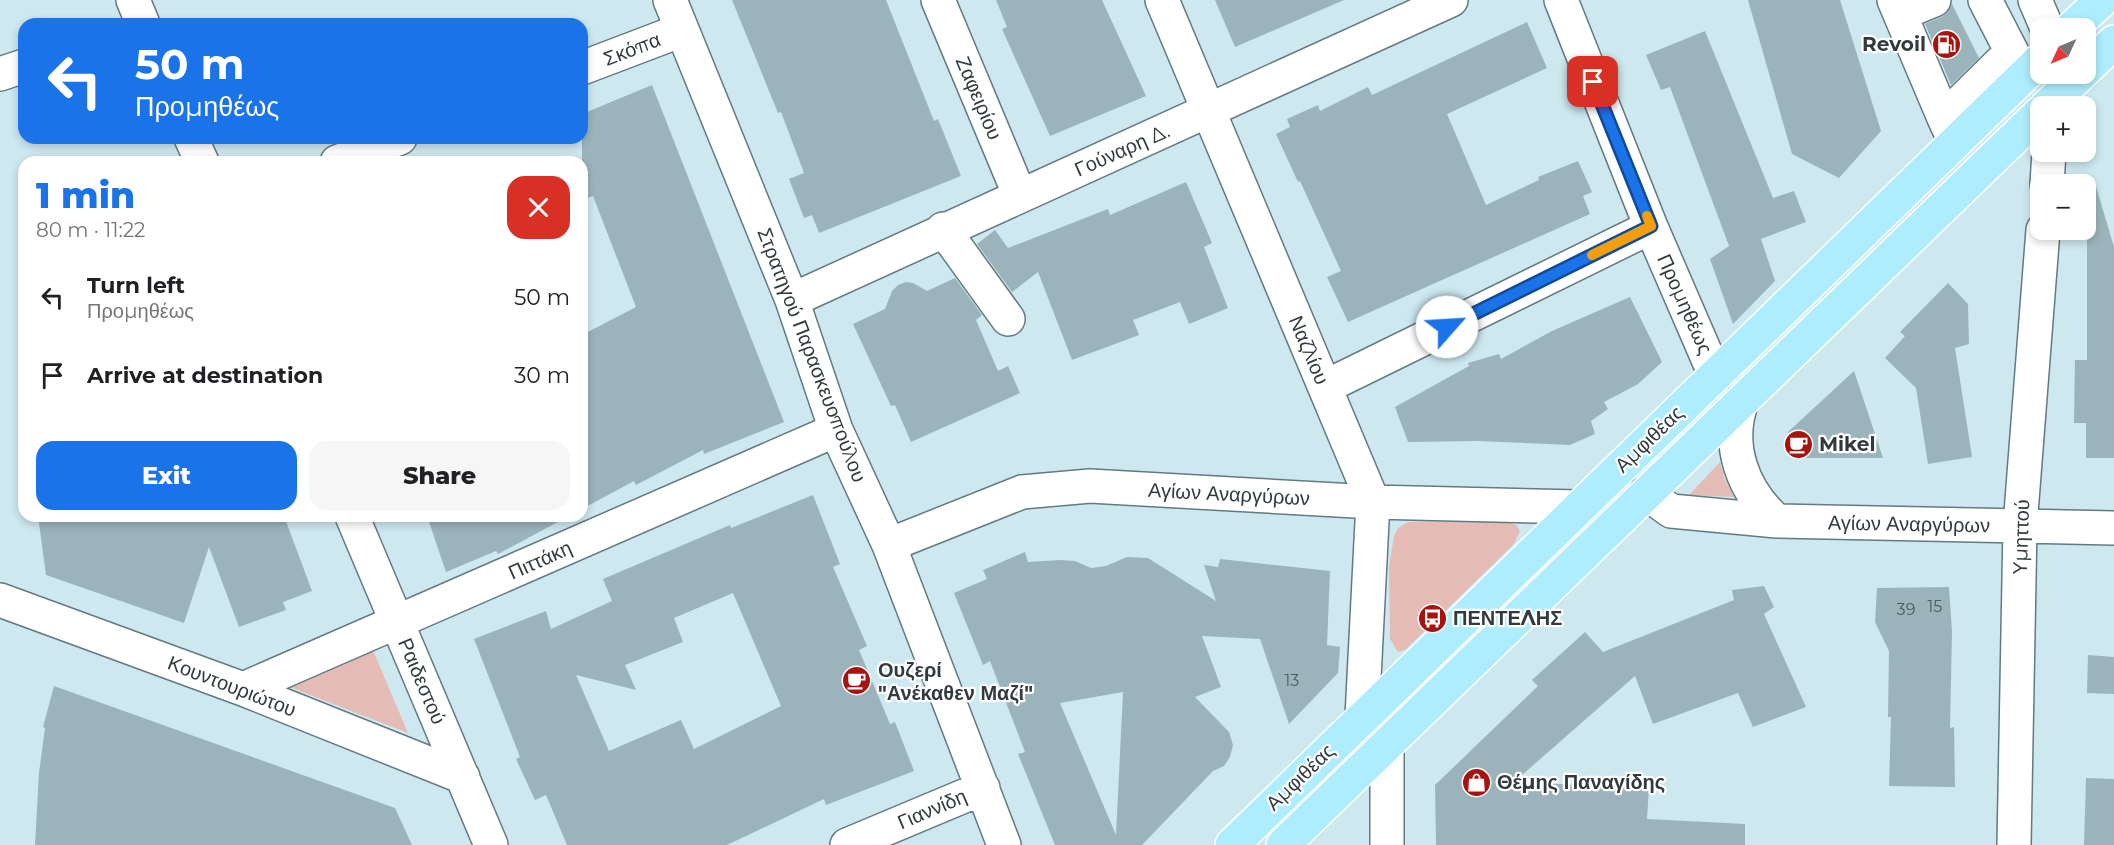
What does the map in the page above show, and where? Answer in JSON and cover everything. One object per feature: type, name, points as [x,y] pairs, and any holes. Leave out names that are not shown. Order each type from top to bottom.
[{"type":"main road","points":[[2083,18],[2102,0]]},
{"type":"main road","points":[[2096,59],[2114,42]]},
{"type":"main road","name":"Αμφιθέας","points":[[1232,845],[1715,375],[1950,130],[2030,63]]},
{"type":"main road","name":"Αμφιθέας","points":[[2059,96],[2071,84]]},
{"type":"main road","name":"Αμφιθέας","points":[[1283,845],[2030,124]]},
{"type":"street","points":[[133,0],[140,18]]},
{"type":"street","name":"Στρατηγού Παρασκευοπούλου","points":[[670,0],[792,300],[836,430],[889,545],[1004,845]]},
{"type":"street","name":"Ζαφειρίου","points":[[938,0],[1020,196]]},
{"type":"street","name":"Ναζλίου","points":[[1162,0],[1373,502],[1362,717]]},
{"type":"street","name":"Γούναρη Δ.","points":[[792,300],[943,229],[1451,0]]},
{"type":"street","name":"Προμηθέως","points":[[1561,0],[1651,226],[1715,375]]},
{"type":"street","points":[[1934,0],[1897,7],[1950,130]]},
{"type":"street","points":[[1985,0],[2030,61]]},
{"type":"street","points":[[2035,0],[2043,18]]},
{"type":"street","name":"Σκόπα","points":[[588,66],[682,30]]},
{"type":"street","points":[[0,74],[18,68]]},
{"type":"street","points":[[353,156],[384,144]]},
{"type":"street","points":[[1325,387],[1651,226]]},
{"type":"street","points":[[943,229],[1008,319]]},
{"type":"street","name":"Υμηττού","points":[[2014,845],[2020,526],[2042,240]]},
{"type":"street","points":[[1742,401],[1735,428],[1738,462],[1755,498],[1777,521]]},
{"type":"street","name":"Πιττάκη","points":[[243,689],[836,430]]},
{"type":"street","name":"Αγίων Αναργύρων","points":[[889,545],[1022,492],[1090,486],[1373,502],[1579,507]]},
{"type":"street","name":"Αγίων Αναργύρων","points":[[1646,494],[1671,511],[1777,521],[2114,528]]},
{"type":"street","name":"Ραιδεστού","points":[[355,522],[491,845]]},
{"type":"street","name":"Κουντουριώτου","points":[[0,600],[243,689],[463,777]]},
{"type":"street","points":[[1387,744],[1387,845]]},
{"type":"street","name":"Γιαννίδη","points":[[847,845],[983,788]]},
{"type":"street","name":"Αμφιθέας","points":[[1213,845],[1258,818]]},
{"type":"shaded area","points":[[1720,462],[1725,480],[1734,497],[1689,495]]},
{"type":"shaded area","points":[[1502,520],[1516,525],[1520,531],[1514,544],[1405,650],[1398,652],[1390,639],[1389,567],[1394,536],[1398,528],[1408,522]]},
{"type":"shaded area","points":[[372,648],[408,733],[282,684]]},
{"type":"building","points":[[732,0],[886,0],[934,121],[938,119],[961,176],[819,233],[812,215],[804,218],[789,179],[804,173],[781,112],[778,113]]},
{"type":"building","points":[[996,0],[1102,0],[1146,96],[1050,136],[1002,29],[1007,27]]},
{"type":"building","points":[[1215,0],[1344,0],[1235,47]]},
{"type":"building","points":[[1748,0],[1840,0],[1881,131],[1839,178],[1792,154]]},
{"type":"building","points":[[1952,4],[1979,58],[1951,85],[1925,24],[1942,17]]},
{"type":"building","points":[[1527,22],[1547,68],[1447,114],[1486,205],[1539,180],[1538,177],[1578,161],[1592,192],[1583,196],[1590,214],[1348,322],[1327,277],[1341,271],[1276,134],[1290,127],[1287,119],[1318,105],[1320,111],[1368,87],[1372,95]]},
{"type":"building","points":[[1705,31],[1773,198],[1794,191],[1806,222],[1761,239],[1775,281],[1733,324],[1710,259],[1729,246],[1670,87],[1661,90],[1646,55]]},
{"type":"building","points":[[652,85],[784,422],[704,454],[703,450],[636,485],[634,481],[588,506],[588,332],[636,307],[593,196],[588,198],[588,156],[582,156],[582,144],[588,144],[588,112]]},
{"type":"building","points":[[1186,182],[1212,243],[1204,247],[1228,308],[1189,324],[1180,302],[1133,320],[1139,335],[1072,360],[1038,272],[1012,292],[977,244],[995,230],[1008,248],[1108,209],[1110,215]]},
{"type":"building","points":[[2096,187],[2114,247],[2114,458],[2086,458],[2086,423],[2074,423],[2075,360],[2087,360],[2087,240],[2096,240]]},
{"type":"building","points":[[955,278],[982,315],[976,320],[998,371],[1008,366],[1020,393],[911,442],[895,405],[891,406],[853,324],[885,309],[892,291],[898,285],[906,282],[913,283],[927,291]]},
{"type":"building","points":[[1948,283],[1968,304],[1969,344],[1955,348],[1972,457],[1928,464],[1916,388],[1885,358],[1905,336],[1900,332]]},
{"type":"building","points":[[1630,297],[1662,362],[1638,384],[1604,402],[1608,409],[1591,421],[1595,434],[1570,445],[1477,441],[1408,442],[1395,407],[1469,366],[1468,363],[1499,354],[1501,359],[1552,331]]},
{"type":"building","points":[[1854,371],[1883,458],[1800,458],[1788,432]]},
{"type":"building","points":[[813,495],[840,564],[833,567],[867,646],[859,650],[890,724],[895,722],[914,771],[826,805],[824,799],[727,845],[567,845],[546,795],[535,800],[516,759],[520,757],[474,639],[546,611],[551,629],[612,601],[603,579],[730,525],[731,528]],"holes":[[[733,593],[781,706],[694,749],[681,720],[609,751],[576,675],[636,690],[625,665],[683,642],[674,618]]]},
{"type":"building","points":[[39,522],[286,522],[312,591],[283,602],[286,610],[239,627],[209,547],[184,623],[46,575]]},
{"type":"building","points":[[429,522],[558,522],[498,554],[496,551],[446,572]]},
{"type":"building","points":[[1025,552],[1028,562],[1075,561],[1091,568],[1106,566],[1127,557],[1148,558],[1216,601],[1204,565],[1218,567],[1220,559],[1330,571],[1327,645],[1340,647],[1338,673],[1289,724],[1260,639],[1202,636],[1221,687],[1195,697],[1229,732],[1233,745],[1230,757],[1224,766],[1213,771],[1142,845],[1055,845],[1018,754],[1025,752],[990,661],[983,665],[954,593],[987,579],[983,570]],"holes":[[[1123,692],[1116,835],[1060,703]]]},
{"type":"building","points":[[1764,586],[1774,607],[1764,614],[1806,707],[1753,727],[1738,693],[1653,724],[1635,676],[1514,782],[1649,788],[1647,819],[1745,824],[1745,845],[1436,845],[1435,785],[1538,686],[1532,680],[1585,632],[1603,652],[1734,600],[1732,590]]},
{"type":"building","points":[[1949,587],[1952,632],[1950,728],[1954,727],[1955,787],[1889,786],[1891,717],[1888,717],[1889,651],[1875,622],[1877,588]]},
{"type":"building","points":[[2088,655],[2114,657],[2114,694],[2087,693]]},
{"type":"building","points":[[54,686],[395,808],[412,845],[35,845],[39,773],[45,728],[43,727]]},
{"type":"building","points":[[2086,778],[2114,779],[2114,845],[2084,845]]},
{"type":"slow traffic","points":[[1592,255],[1651,226],[1647,216]]},
{"type":"place","name":"Revoil","points":[[1947,44]]},
{"type":"place","name":"Mikel","points":[[1798,444]]},
{"type":"place","name":"ΠΕΝΤΕΛΗΣ","points":[[1432,618]]},
{"type":"place","name":"Ουζερί \"Ανέκαθεν Μαζί\"","points":[[857,681]]},
{"type":"place","name":"Θέμης Παναγίδης","points":[[1476,782]]},
{"type":"route","points":[[1447,327],[1651,226],[1593,82]]}]
